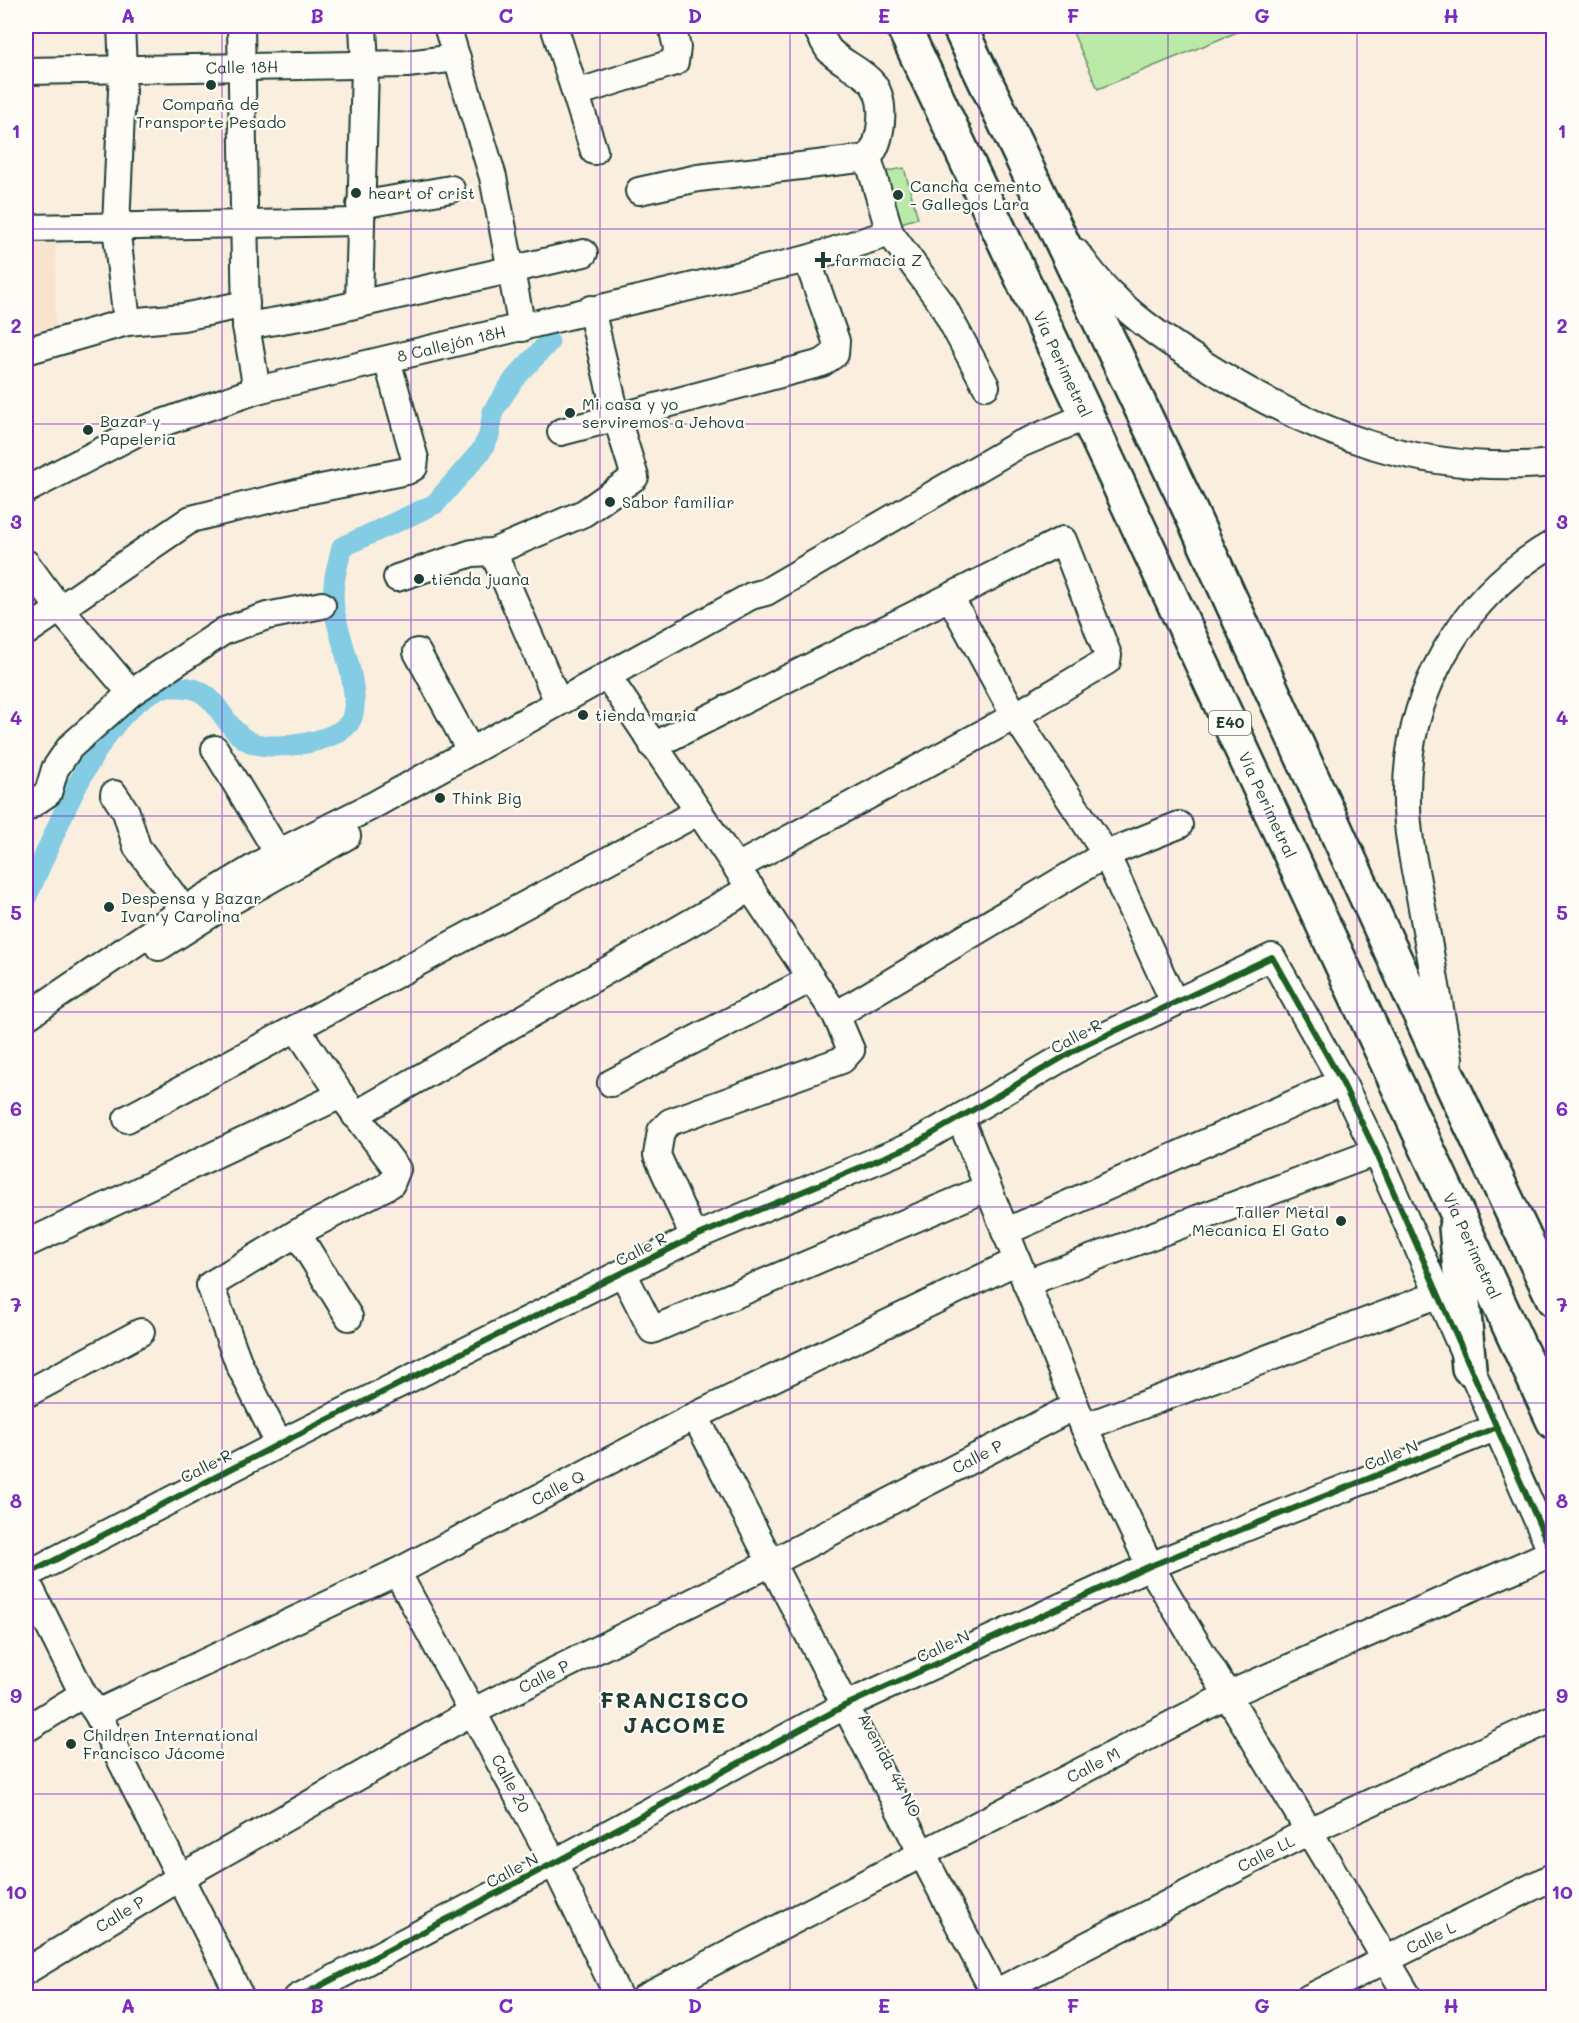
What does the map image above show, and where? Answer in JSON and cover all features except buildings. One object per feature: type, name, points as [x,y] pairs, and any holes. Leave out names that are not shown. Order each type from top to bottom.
[{"type":"highway","name":"Vía Perimetral","points":[[903,26],[1087,416],[1554,1422]]},
{"type":"highway","points":[[959,26],[1187,504],[1455,1091],[1554,1300]]},
{"type":"highway","points":[[1455,1210],[1458,1266],[1469,1368]]},
{"type":"street","points":[[121,26],[123,68],[116,226],[127,322]]},
{"type":"street","points":[[241,26],[246,315],[257,390]]},
{"type":"street","points":[[359,303],[363,26]]},
{"type":"street","points":[[447,26],[493,177],[522,328]]},
{"type":"street","points":[[554,26],[594,151]]},
{"type":"street","points":[[576,93],[675,62],[677,48],[672,26]]},
{"type":"street","points":[[639,191],[698,178],[868,158],[876,149],[880,135],[879,97],[873,84],[829,49],[816,26]]},
{"type":"street","name":"Calle 18H","points":[[26,70],[364,66],[457,58]]},
{"type":"street","points":[[868,158],[890,233],[942,304],[986,386]]},
{"type":"street","points":[[26,228],[244,223],[360,213],[451,189]]},
{"type":"street","points":[[1038,194],[1072,247],[1110,294],[1155,334],[1249,393],[1293,417],[1340,436],[1388,450],[1437,460],[1477,464],[1545,464]]},
{"type":"street","name":"8 Callejón 18H","points":[[26,490],[142,430],[257,390],[298,378],[387,360],[591,309],[807,259],[890,233]]},
{"type":"street","points":[[26,351],[127,322],[246,315],[359,303],[584,253]]},
{"type":"street","points":[[561,432],[822,363],[835,354],[836,341],[807,259]]},
{"type":"street","points":[[397,578],[472,553],[493,552],[584,513],[635,477],[617,419],[591,309]]},
{"type":"street","points":[[26,632],[191,519],[296,493],[407,471],[414,467],[415,459],[387,360]]},
{"type":"street","points":[[26,1032],[376,812],[470,750],[751,596],[765,592],[1018,446],[1087,416]]},
{"type":"street","points":[[653,746],[1063,540],[1102,640],[1107,662],[1015,716],[736,867]]},
{"type":"street","points":[[1455,1091],[1411,844],[1407,804],[1408,762],[1416,721],[1429,682],[1448,645],[1471,611],[1500,581],[1532,555],[1554,543]]},
{"type":"street","points":[[493,552],[558,702]]},
{"type":"street","points":[[26,562],[59,608],[131,693]]},
{"type":"street","points":[[26,1017],[184,910],[278,853],[376,812],[614,686],[756,607],[765,592]]},
{"type":"street","points":[[950,597],[1015,716],[1106,854],[1174,1002]]},
{"type":"street","points":[[26,808],[48,793],[55,769],[70,747],[131,693],[224,631],[267,616],[322,605]]},
{"type":"street","points":[[417,652],[470,750]]},
{"type":"street","points":[[614,686],[696,813],[751,888],[836,1015],[851,1050],[842,1059],[670,1122],[661,1131],[657,1155],[694,1237]]},
{"type":"street","points":[[215,749],[278,853]]},
{"type":"street","points":[[114,794],[126,812],[137,848],[184,910]]},
{"type":"street","points":[[127,1119],[696,813]]},
{"type":"street","points":[[836,1015],[1106,854],[1179,825]]},
{"type":"street","points":[[26,1244],[348,1105],[751,888]]},
{"type":"street","name":"Calle R","points":[[26,1575],[279,1444],[694,1237],[911,1146],[1079,1048],[1272,957],[1342,1082]]},
{"type":"street","points":[[611,1083],[811,979]]},
{"type":"street","points":[[279,1444],[239,1364],[210,1285],[297,1233],[391,1184],[396,1178],[397,1169],[348,1105],[296,1028]]},
{"type":"street","points":[[1005,1232],[1342,1082],[1376,1152],[1552,1556]]},
{"type":"street","points":[[960,1118],[1079,1416],[1150,1566],[1230,1694],[1410,1998]]},
{"type":"street","name":"Calle Q","points":[[26,1729],[90,1704],[397,1572],[695,1416],[1021,1272],[1376,1152]]},
{"type":"street","points":[[623,1273],[652,1330],[987,1188]]},
{"type":"street","points":[[297,1233],[349,1317]]},
{"type":"street","name":"Calle P","points":[[26,1971],[181,1877],[474,1711],[771,1563],[1079,1416],[1437,1295]]},
{"type":"street","points":[[26,1394],[141,1332]]},
{"type":"street","name":"Avenida 44 NO","points":[[695,1416],[921,1853],[992,1996]]},
{"type":"street","name":"Calle N","points":[[297,1998],[554,1863],[844,1706],[1150,1566],[1495,1428]]},
{"type":"street","name":"Calle M","points":[[644,1998],[1230,1694],[1552,1556]]},
{"type":"street","name":"Calle 20","points":[[397,1572],[554,1863],[619,1998]]},
{"type":"street","points":[[26,1580],[242,1998]]},
{"type":"street","name":"Calle LL","points":[[992,1996],[1311,1830],[1554,1718]]},
{"type":"street","name":"Calle L","points":[[1309,1998],[1554,1876]]},
{"type":"shaded area","points":[[56,237],[55,332],[26,339],[26,238]]},
{"type":"green space","points":[[1070,26],[1252,26],[1098,89]]},
{"type":"green space","name":"Cancha cemento - Gallegos Lara","points":[[904,168],[918,218],[894,225],[877,173]]},
{"type":"waterway","points":[[26,898],[64,812],[97,750],[116,723],[137,702],[160,688],[192,688],[203,693],[240,735],[260,745],[288,745],[320,740],[344,728],[351,720],[354,696],[333,601],[335,577],[342,547],[435,504],[481,451],[489,436],[493,411],[515,378],[549,342]]},
{"type":"cycle path","points":[[26,1575],[279,1444],[694,1237],[911,1146],[1079,1048],[1272,957],[1342,1082],[1376,1152],[1554,1558]]},
{"type":"cycle path","points":[[297,1998],[554,1863],[844,1706],[1150,1566],[1495,1428]]},
{"type":"place","name":"Compaña de Transporte Pesado","points":[[211,85]]},
{"type":"place","name":"heart of crist","points":[[356,193]]},
{"type":"place","name":"Cancha cemento - Gallegos Lara","points":[[898,195]]},
{"type":"place","name":"farmacia Z","points":[[823,260]]},
{"type":"place","name":"Mi casa y yo serviremos a Jehova","points":[[570,413]]},
{"type":"place","name":"Bazar y Papeleria","points":[[88,430]]},
{"type":"place","name":"Sabor familiar","points":[[610,502]]},
{"type":"place","name":"tienda juana","points":[[419,579]]},
{"type":"place","name":"tienda maria","points":[[583,715]]},
{"type":"place","name":"Think Big","points":[[440,798]]},
{"type":"place","name":"Despensa y Bazar Ivan y Carolina","points":[[109,907]]},
{"type":"place","name":"Taller Metal Mecanica El Gato","points":[[1341,1221]]},
{"type":"place","name":"Children International Francisco Jácome","points":[[71,1744]]},
{"type":"district","name":"FRANCISCO JACOME","points":[[675,1712]]}]
